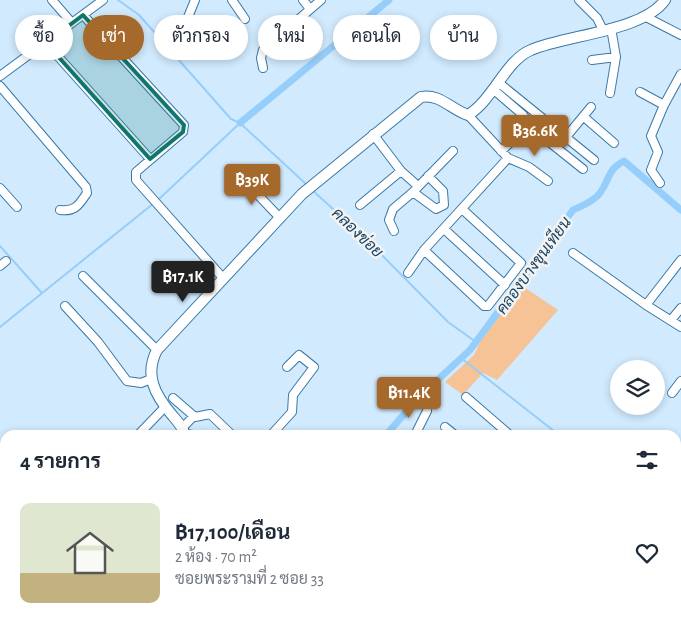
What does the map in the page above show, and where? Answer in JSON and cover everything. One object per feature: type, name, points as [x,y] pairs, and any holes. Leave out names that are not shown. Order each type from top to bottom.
[{"type":"street","points":[[52,0],[65,15]]},
{"type":"street","points":[[73,22],[103,0]]},
{"type":"street","points":[[189,15],[196,0]]},
{"type":"street","points":[[232,0],[242,15]]},
{"type":"street","points":[[302,0],[310,8]]},
{"type":"street","points":[[263,68],[261,58],[263,50],[321,0]]},
{"type":"street","points":[[579,0],[607,29],[616,57],[610,93]]},
{"type":"street","points":[[468,115],[497,86],[526,52],[646,17],[661,6],[665,0]]},
{"type":"street","points":[[646,17],[681,35]]},
{"type":"street","points":[[592,60],[616,57]]},
{"type":"street","points":[[0,76],[22,60]]},
{"type":"street","points":[[61,60],[150,159]]},
{"type":"street","points":[[124,60],[184,125],[184,132],[150,159],[135,176],[142,189],[221,275]]},
{"type":"street","points":[[660,183],[651,170],[658,152],[651,136],[664,105],[681,74]]},
{"type":"street","points":[[0,86],[86,187],[87,193],[77,206],[69,211],[60,210]]},
{"type":"street","points":[[497,86],[594,160]]},
{"type":"street","points":[[497,86],[533,129],[584,169]]},
{"type":"street","points":[[640,92],[664,105]]},
{"type":"street","points":[[184,430],[165,406],[151,380],[150,368],[157,350],[221,275],[302,194],[413,102],[428,95],[468,115],[508,158],[529,167],[548,181]]},
{"type":"street","points":[[566,137],[592,107]]},
{"type":"street","points":[[584,117],[614,143]]},
{"type":"street","points":[[373,134],[416,189],[436,209],[444,204],[443,191],[428,176]]},
{"type":"street","points":[[501,151],[511,142]]},
{"type":"street","points":[[394,231],[390,220],[393,209],[416,189],[453,151]]},
{"type":"street","points":[[408,273],[424,250],[508,158]]},
{"type":"street","points":[[360,205],[401,171]]},
{"type":"street","points":[[241,177],[280,218]]},
{"type":"street","points":[[0,188],[17,207]]},
{"type":"street","points":[[424,250],[484,306],[488,306],[521,263],[462,209]]},
{"type":"street","points":[[444,229],[505,285]]},
{"type":"street","points":[[573,253],[646,305],[681,326]]},
{"type":"street","points":[[646,305],[681,260]]},
{"type":"street","points":[[83,276],[157,350]]},
{"type":"street","points":[[65,306],[98,342],[127,381],[141,383],[151,380]]},
{"type":"street","points":[[671,320],[681,308]]},
{"type":"street","points":[[276,430],[292,412],[293,395],[314,367],[302,355],[298,356],[288,366]]},
{"type":"street","points":[[672,393],[681,381]]},
{"type":"street","points":[[466,397],[504,430]]},
{"type":"street","points":[[173,398],[194,416],[210,414],[227,430]]},
{"type":"street","points":[[143,430],[165,406]]},
{"type":"street","points":[[418,430],[427,411]]},
{"type":"street","points":[[187,430],[194,416]]},
{"type":"street","points":[[445,427],[449,430]]},
{"type":"highlighted area","points":[[83,15],[184,125],[183,132],[150,159],[46,43]]},
{"type":"shaded area","points":[[524,287],[558,310],[497,380],[483,373],[463,395],[445,382],[474,355],[480,342],[517,291]]},
{"type":"waterway","points":[[118,0],[139,15],[231,119],[240,123],[307,185]]},
{"type":"waterway","points":[[240,123],[389,0]]},
{"type":"waterway","points":[[158,200],[240,123]]},
{"type":"waterway","name":"คลองบางขุนเทียน","points":[[390,430],[419,397],[470,350],[573,210],[588,203],[597,196],[614,168],[624,161],[681,210]]},
{"type":"waterway","name":"คลองข่อย","points":[[312,190],[363,236],[448,322],[476,342]]},
{"type":"waterway","points":[[0,327],[154,203]]},
{"type":"waterway","points":[[0,246],[41,292]]},
{"type":"waterway","points":[[461,358],[553,430]]}]
